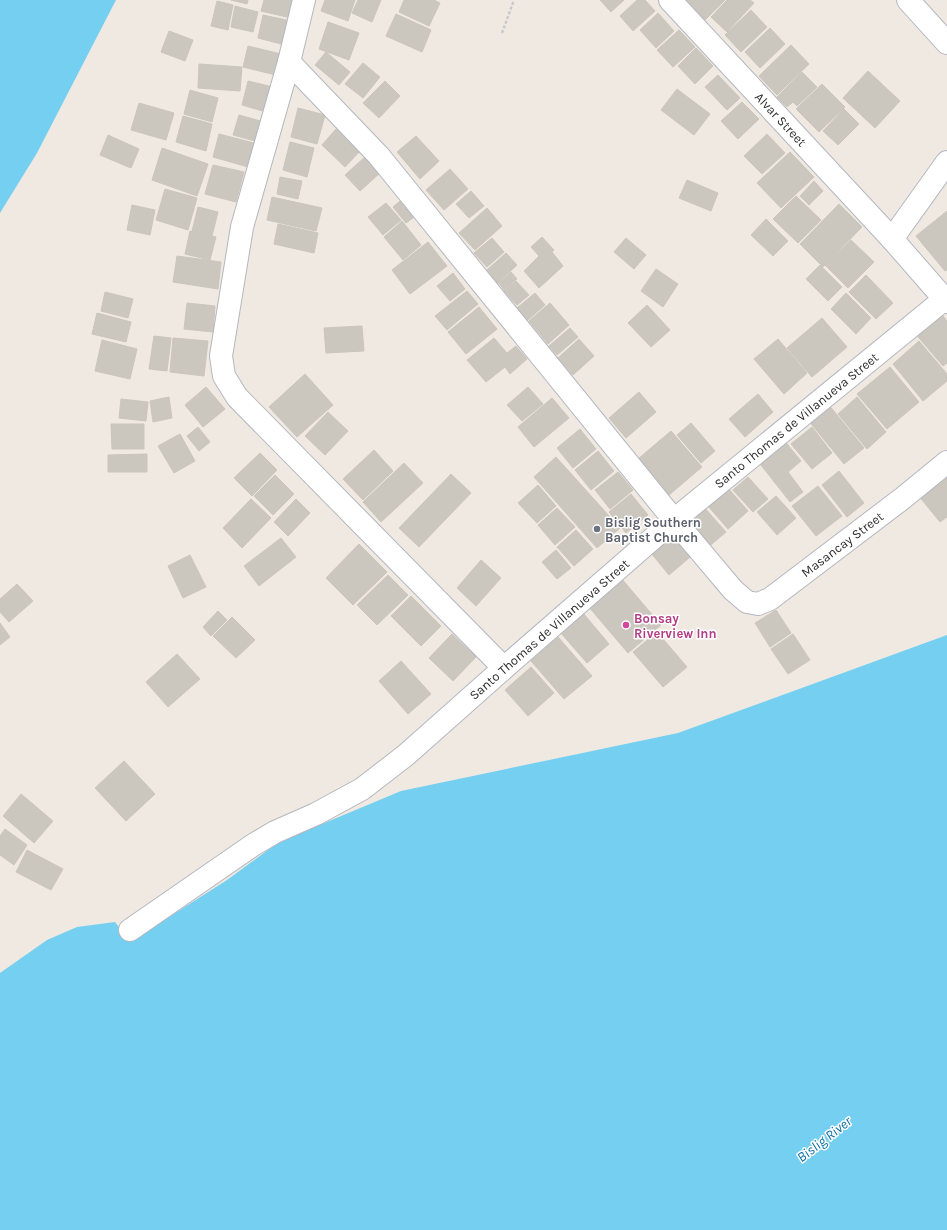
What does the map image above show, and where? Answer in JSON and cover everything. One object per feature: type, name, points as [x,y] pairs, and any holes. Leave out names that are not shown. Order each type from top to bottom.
[{"type":"street","points":[[304,0],[289,62],[242,227],[221,356],[224,376],[237,397],[504,668]]},
{"type":"street","name":"Alvar Street","points":[[670,0],[892,239],[946,300]]},
{"type":"street","points":[[908,0],[947,43]]},
{"type":"street","name":"Masancay Street","points":[[289,62],[379,156],[674,520],[733,590],[747,602],[758,604],[770,599],[903,498],[947,462]]},
{"type":"street","points":[[892,239],[947,162]]},
{"type":"street","name":"Santo Thomas de Villanueva Street","points":[[130,930],[258,842],[275,832],[316,814],[362,789],[406,755],[674,520],[946,300]]},
{"type":"path","points":[[502,33],[514,0]]},
{"type":"water","points":[[0,0],[116,0],[37,153],[0,213]]},
{"type":"water","name":"Bislig River","points":[[947,635],[947,1230],[0,1230],[0,973],[47,940],[77,927],[115,922],[130,942],[227,880],[279,842],[401,791],[678,733]]},
{"type":"building","points":[[231,0],[248,0],[247,4]]},
{"type":"building","points":[[264,0],[295,0],[291,18],[261,11]]},
{"type":"building","points":[[325,0],[355,0],[348,21],[321,11]]},
{"type":"building","points":[[358,0],[381,0],[372,22],[352,13]]},
{"type":"building","points":[[404,0],[434,0],[440,3],[429,26],[399,12]]},
{"type":"building","points":[[600,0],[624,0],[611,12]]},
{"type":"building","points":[[637,0],[645,0],[655,11],[633,31],[620,16]]},
{"type":"building","points":[[725,0],[704,21],[684,1]]},
{"type":"building","points":[[727,0],[750,0],[754,3],[727,32],[711,17]]},
{"type":"building","points":[[217,1],[233,5],[228,30],[211,26]]},
{"type":"building","points":[[235,6],[258,12],[253,32],[231,27]]},
{"type":"building","points":[[751,10],[767,27],[741,52],[725,35]]},
{"type":"building","points":[[658,13],[674,31],[656,48],[640,30]]},
{"type":"building","points":[[396,14],[431,30],[422,52],[386,36]]},
{"type":"building","points":[[263,15],[291,21],[285,45],[258,38]]},
{"type":"building","points":[[328,22],[359,33],[349,60],[319,49]]},
{"type":"building","points":[[770,28],[785,44],[760,68],[745,52]]},
{"type":"building","points":[[679,30],[695,47],[673,67],[657,50]]},
{"type":"building","points":[[169,31],[193,40],[185,61],[161,52]]},
{"type":"building","points":[[791,45],[809,64],[777,95],[759,76]]},
{"type":"building","points":[[248,46],[281,54],[276,75],[243,67]]},
{"type":"building","points":[[696,48],[713,66],[695,84],[678,66]]},
{"type":"building","points":[[326,52],[350,72],[339,85],[315,65]]},
{"type":"building","points":[[363,63],[380,77],[363,98],[345,84]]},
{"type":"building","points":[[199,64],[242,67],[240,91],[198,88]]},
{"type":"building","points":[[868,71],[900,101],[875,128],[843,98]]},
{"type":"building","points":[[802,72],[817,87],[797,106],[793,102],[787,107],[777,97]]},
{"type":"building","points":[[718,75],[740,98],[727,110],[705,87]]},
{"type":"building","points":[[248,81],[273,87],[266,112],[242,105]]},
{"type":"building","points":[[385,81],[400,96],[379,118],[363,103]]},
{"type":"building","points":[[822,84],[845,107],[819,132],[796,109]]},
{"type":"building","points":[[677,89],[710,114],[694,135],[661,110]]},
{"type":"building","points":[[190,90],[218,98],[212,122],[184,114]]},
{"type":"building","points":[[742,102],[759,119],[738,139],[721,121]]},
{"type":"building","points":[[139,103],[174,113],[166,140],[131,130]]},
{"type":"building","points":[[298,108],[325,115],[317,144],[291,137]]},
{"type":"building","points":[[844,109],[859,124],[838,145],[823,131]]},
{"type":"building","points":[[239,115],[264,122],[259,142],[233,135]]},
{"type":"building","points":[[183,116],[212,124],[206,151],[176,142]]},
{"type":"building","points":[[336,129],[360,151],[345,167],[322,145]]},
{"type":"building","points":[[219,134],[254,143],[248,167],[213,157]]},
{"type":"building","points":[[767,134],[785,153],[762,174],[744,156]]},
{"type":"building","points":[[108,135],[139,149],[131,168],[100,155]]},
{"type":"building","points":[[416,136],[439,161],[420,179],[397,152]]},
{"type":"building","points":[[290,142],[314,148],[307,177],[283,170]]},
{"type":"building","points":[[162,148],[208,164],[197,196],[152,180]]},
{"type":"building","points":[[790,152],[814,177],[781,208],[757,183]]},
{"type":"building","points":[[366,156],[381,172],[360,191],[345,175]]},
{"type":"building","points":[[213,165],[244,172],[236,202],[205,194]]},
{"type":"building","points":[[450,169],[468,189],[444,210],[426,190]]},
{"type":"building","points":[[280,177],[302,181],[298,199],[277,194]]},
{"type":"building","points":[[687,180],[718,193],[711,211],[679,198]]},
{"type":"building","points":[[814,181],[823,191],[809,205],[800,196]]},
{"type":"building","points":[[165,189],[197,198],[188,230],[156,220]]},
{"type":"building","points":[[471,191],[484,206],[469,218],[456,204]]},
{"type":"building","points":[[796,196],[821,220],[798,243],[773,219]]},
{"type":"building","points":[[272,197],[322,208],[316,231],[267,220]]},
{"type":"building","points":[[400,201],[414,217],[406,223],[393,207]]},
{"type":"building","points":[[386,203],[401,220],[383,235],[368,217]]},
{"type":"building","points":[[839,204],[862,227],[823,267],[800,244]]},
{"type":"building","points":[[132,205],[155,210],[150,235],[127,230]]},
{"type":"building","points":[[198,207],[218,212],[212,236],[192,231]]},
{"type":"building","points":[[487,208],[502,226],[475,250],[459,233]]},
{"type":"building","points":[[947,211],[947,270],[945,271],[916,236]]},
{"type":"building","points":[[766,219],[788,241],[773,256],[751,235]]},
{"type":"building","points":[[402,221],[421,245],[403,260],[384,237]]},
{"type":"building","points":[[278,224],[318,233],[314,253],[274,244]]},
{"type":"building","points":[[190,231],[216,237],[210,260],[185,254]]},
{"type":"building","points":[[542,237],[554,250],[552,252],[563,266],[539,288],[524,271],[539,256],[531,247]]},
{"type":"building","points":[[492,238],[504,252],[487,267],[474,253]]},
{"type":"building","points":[[626,238],[646,255],[634,269],[614,252]]},
{"type":"building","points":[[851,240],[874,262],[848,288],[825,265]]},
{"type":"building","points":[[428,242],[447,266],[410,294],[392,270]]},
{"type":"building","points":[[506,253],[517,265],[498,283],[487,270]]},
{"type":"building","points":[[177,256],[221,262],[218,289],[173,282]]},
{"type":"building","points":[[820,265],[842,287],[828,301],[806,279]]},
{"type":"building","points":[[656,269],[678,284],[663,307],[641,291]]},
{"type":"building","points":[[511,272],[517,279],[504,290],[499,283]]},
{"type":"building","points":[[453,273],[465,289],[450,301],[437,286]]},
{"type":"building","points":[[866,275],[893,303],[876,319],[849,292]]},
{"type":"building","points":[[516,281],[529,295],[517,305],[504,291]]},
{"type":"building","points":[[467,291],[478,304],[447,330],[435,316]]},
{"type":"building","points":[[105,292],[133,299],[128,318],[101,311]]},
{"type":"building","points":[[535,293],[545,305],[528,320],[517,308]]},
{"type":"building","points":[[846,293],[871,318],[856,334],[831,309]]},
{"type":"building","points":[[187,303],[215,306],[213,332],[184,329]]},
{"type":"building","points":[[550,303],[569,325],[548,344],[529,321]]},
{"type":"building","points":[[647,305],[670,330],[651,347],[628,323]]},
{"type":"building","points":[[479,307],[497,329],[466,354],[448,332]]},
{"type":"building","points":[[939,311],[947,321],[947,363],[943,366],[914,332]]},
{"type":"building","points":[[97,313],[131,322],[126,342],[92,334]]},
{"type":"building","points":[[822,318],[847,347],[812,377],[787,348]]},
{"type":"building","points":[[362,326],[364,351],[326,353],[324,328]]},
{"type":"building","points":[[570,328],[578,337],[557,355],[549,346]]},
{"type":"building","points":[[154,336],[171,338],[167,371],[149,369]]},
{"type":"building","points":[[173,338],[208,341],[204,376],[170,372]]},
{"type":"building","points":[[494,338],[507,353],[516,346],[527,359],[510,374],[505,367],[486,382],[467,360]]},
{"type":"building","points":[[579,339],[594,356],[573,375],[558,358]]},
{"type":"building","points":[[778,339],[807,373],[784,394],[754,359]]},
{"type":"building","points":[[102,340],[137,349],[130,379],[95,371]]},
{"type":"building","points":[[919,341],[947,374],[947,381],[923,401],[893,364]]},
{"type":"building","points":[[890,367],[919,402],[887,429],[857,394]]},
{"type":"building","points":[[305,374],[333,405],[297,437],[269,407]]},
{"type":"building","points":[[206,387],[225,409],[203,427],[185,405]]},
{"type":"building","points":[[528,387],[543,404],[522,421],[507,405]]},
{"type":"building","points":[[639,392],[656,412],[626,438],[609,418]]},
{"type":"building","points":[[758,394],[773,412],[745,437],[729,419]]},
{"type":"building","points":[[169,397],[172,418],[153,422],[150,401]]},
{"type":"building","points":[[857,397],[886,432],[867,449],[838,414]]},
{"type":"building","points":[[552,398],[569,418],[534,447],[518,427]]},
{"type":"building","points":[[121,399],[148,402],[146,421],[119,418]]},
{"type":"building","points":[[828,404],[864,448],[844,464],[808,420]]},
{"type":"building","points":[[328,412],[348,431],[325,455],[305,436]]},
{"type":"building","points":[[691,423],[715,451],[701,463],[677,435]]},
{"type":"building","points":[[111,424],[144,424],[144,449],[112,449]]},
{"type":"building","points":[[198,427],[210,442],[199,451],[187,436]]},
{"type":"building","points":[[812,427],[832,453],[812,469],[791,444]]},
{"type":"building","points":[[580,429],[596,449],[573,468],[557,448]]},
{"type":"building","points":[[671,431],[702,467],[669,495],[638,459]]},
{"type":"building","points":[[180,434],[195,461],[174,473],[158,446]]},
{"type":"building","points":[[783,439],[801,461],[788,472],[803,492],[790,502],[757,460]]},
{"type":"building","points":[[374,450],[393,471],[363,500],[343,479]]},
{"type":"building","points":[[598,451],[614,471],[591,490],[575,470]]},
{"type":"building","points":[[260,453],[277,470],[252,496],[234,478]]},
{"type":"building","points":[[147,454],[147,472],[108,472],[108,455]]},
{"type":"building","points":[[556,457],[620,528],[597,548],[534,477]]},
{"type":"building","points":[[404,463],[423,483],[381,522],[363,502]]},
{"type":"building","points":[[839,471],[864,503],[847,517],[822,485]]},
{"type":"building","points":[[618,472],[633,490],[610,509],[595,490]]},
{"type":"building","points":[[947,472],[947,517],[940,522],[918,495]]},
{"type":"building","points":[[451,474],[471,493],[419,547],[399,528]]},
{"type":"building","points":[[275,475],[294,494],[273,515],[254,496]]},
{"type":"building","points":[[748,477],[768,499],[753,512],[733,490]]},
{"type":"building","points":[[538,485],[556,506],[537,523],[518,503]]},
{"type":"building","points":[[818,486],[842,516],[816,536],[792,506]]},
{"type":"building","points":[[727,487],[748,511],[728,529],[707,505]]},
{"type":"building","points":[[631,494],[648,515],[626,533],[609,512]]},
{"type":"building","points":[[776,496],[796,518],[777,535],[757,512]]},
{"type":"building","points":[[251,499],[271,518],[242,548],[223,528]]},
{"type":"building","points":[[296,499],[310,513],[288,536],[274,522]]},
{"type":"building","points":[[703,506],[726,532],[706,549],[683,524]]},
{"type":"building","points":[[557,508],[575,527],[555,545],[538,525]]},
{"type":"building","points":[[576,530],[593,549],[574,566],[557,547]]},
{"type":"building","points":[[672,536],[690,557],[669,575],[651,553]]},
{"type":"building","points":[[281,538],[296,557],[259,586],[244,566]]},
{"type":"building","points":[[359,544],[387,572],[353,605],[326,578]]},
{"type":"building","points":[[556,550],[571,568],[557,579],[542,562]]},
{"type":"building","points":[[190,555],[206,587],[183,598],[168,566]]},
{"type":"building","points":[[481,560],[501,578],[476,606],[457,588]]},
{"type":"building","points":[[388,575],[408,595],[377,625],[357,605]]},
{"type":"building","points":[[621,578],[661,625],[628,653],[588,606]]},
{"type":"building","points":[[17,584],[33,601],[9,622],[0,612],[0,599]]},
{"type":"building","points":[[411,596],[441,626],[421,646],[391,616]]},
{"type":"building","points":[[776,610],[791,633],[770,647],[755,623]]},
{"type":"building","points":[[218,611],[227,620],[211,636],[203,627]]},
{"type":"building","points":[[583,613],[609,644],[587,663],[560,632]]},
{"type":"building","points":[[232,617],[255,640],[236,658],[213,636]]},
{"type":"building","points":[[0,623],[10,637],[0,645]]},
{"type":"building","points":[[657,632],[687,667],[663,687],[633,652]]},
{"type":"building","points":[[452,634],[476,657],[453,681],[429,658]]},
{"type":"building","points":[[793,634],[810,660],[788,674],[771,649]]},
{"type":"building","points":[[558,637],[592,676],[564,699],[531,661]]},
{"type":"building","points":[[177,654],[200,679],[168,707],[146,682]]},
{"type":"building","points":[[401,661],[431,694],[408,714],[379,681]]},
{"type":"building","points":[[531,667],[554,693],[528,716],[505,690]]},
{"type":"building","points":[[124,761],[155,794],[126,821],[95,788]]},
{"type":"building","points":[[21,794],[53,821],[34,843],[3,816]]},
{"type":"building","points":[[5,829],[27,845],[14,865],[0,855],[0,836]]},
{"type":"building","points":[[27,850],[63,869],[51,890],[16,872]]},
{"type":"place","name":"Bislig Southern Baptist Church","points":[[597,529]]},
{"type":"place","name":"Bonsay Riverview Inn","points":[[626,625]]}]
